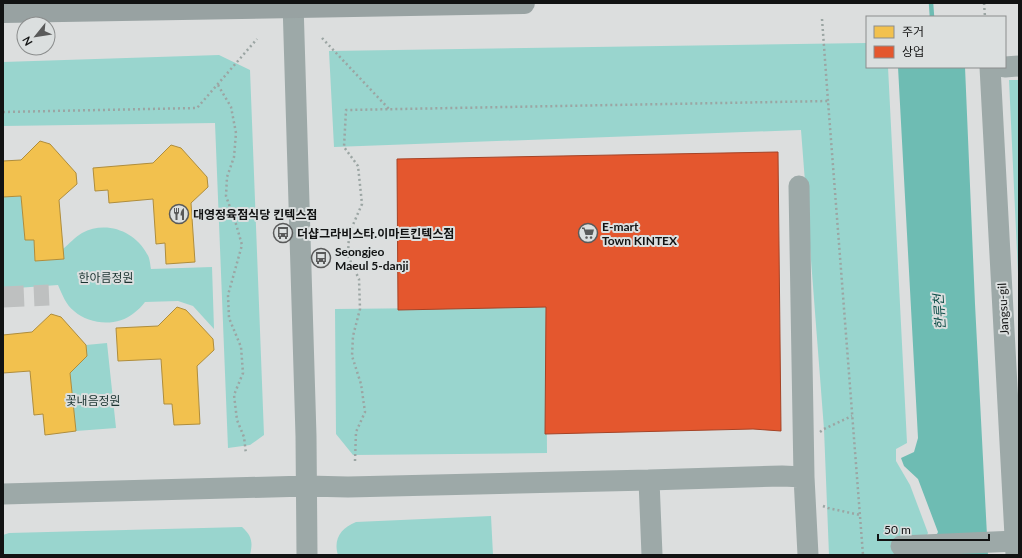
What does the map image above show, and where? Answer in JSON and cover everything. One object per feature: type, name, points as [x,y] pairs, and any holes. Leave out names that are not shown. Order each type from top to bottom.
[{"type":"main road","points":[[3,12],[293,5],[524,3]]},
{"type":"street","points":[[293,5],[307,486],[307,555]]},
{"type":"street","points":[[1006,67],[1019,66]]},
{"type":"street","name":"Jangsu-gil","points":[[990,68],[1016,548]]},
{"type":"street","points":[[799,186],[804,477],[808,555]]},
{"type":"street","points":[[3,494],[307,486],[348,487],[782,476],[804,477]]},
{"type":"street","points":[[649,480],[652,555]]},
{"type":"street","points":[[901,546],[1016,548]]},
{"type":"path","points":[[984,3],[985,16]]},
{"type":"path","points":[[822,19],[863,555]]},
{"type":"path","points":[[322,38],[390,109]]},
{"type":"path","points":[[3,112],[197,108],[257,39]]},
{"type":"path","points":[[218,85],[231,107],[236,133],[234,157],[227,177],[226,196],[242,245],[228,295],[228,318],[241,347],[243,373],[234,395],[237,420],[244,437],[246,454]]},
{"type":"path","points":[[355,461],[356,432],[365,412],[361,384],[352,356],[353,336],[360,309],[359,279],[348,256],[349,234],[362,204],[358,166],[344,147],[346,110],[828,101]]},
{"type":"path","points":[[818,433],[852,416]]},
{"type":"path","points":[[821,505],[860,515]]},
{"type":"green space","points":[[866,43],[866,68],[888,68],[907,443],[896,449],[896,461],[910,485],[928,533],[917,555],[829,555],[824,429],[801,130],[334,147],[329,51]]},
{"type":"green space","points":[[219,55],[250,70],[264,435],[250,445],[228,448],[215,123],[3,126],[3,62]]},
{"type":"green space","points":[[1009,80],[1019,80],[1019,295]]},
{"type":"green space","name":"한아름정원","points":[[21,196],[25,240],[34,240],[35,261],[64,259],[63,249],[79,235],[91,229],[110,228],[127,234],[142,246],[148,256],[151,269],[212,267],[214,329],[193,306],[178,301],[145,302],[137,311],[127,318],[120,321],[104,322],[80,316],[71,309],[66,303],[58,285],[3,289],[3,197]]},
{"type":"green space","points":[[546,307],[547,453],[353,455],[336,434],[335,309]]},
{"type":"green space","name":"꽃내음정원","points":[[107,343],[116,428],[76,431],[70,373],[87,356],[86,345]]},
{"type":"green space","points":[[491,516],[493,555],[338,555],[337,544],[342,531],[346,527],[356,522]]},
{"type":"green space","points":[[242,527],[250,536],[250,555],[3,555],[3,535],[9,533]]},
{"type":"water","points":[[898,68],[965,68],[988,555],[927,555],[938,532],[918,479],[904,466],[901,458],[914,452],[918,438]]},
{"type":"building: 주거","points":[[40,141],[50,144],[76,173],[77,184],[59,200],[64,259],[35,261],[34,240],[25,240],[21,196],[3,197],[3,161],[21,160]]},
{"type":"building: 주거","points":[[171,145],[181,148],[207,177],[208,187],[191,203],[195,262],[166,264],[165,243],[156,244],[153,199],[109,203],[108,190],[95,191],[93,168],[153,163]]},
{"type":"building: 주거","points":[[177,307],[186,310],[213,339],[214,350],[197,366],[200,424],[174,425],[172,404],[164,404],[161,359],[118,361],[116,328],[158,326]]},
{"type":"building: 주거","points":[[51,314],[61,317],[86,345],[87,356],[70,373],[76,431],[45,435],[43,414],[34,415],[30,371],[3,373],[3,335],[32,332]]},
{"type":"building: 상업","name":"E-mart Town KINTEX","points":[[778,152],[781,431],[753,429],[545,434],[546,307],[398,310],[397,159]]},
{"type":"waterway","name":"한류천","points":[[931,3],[932,16]]},
{"type":"tunnel","points":[[3,297],[49,295]]},
{"type":"place","name":"대영정육점식당 킨텍스점","points":[[179,214]]},
{"type":"place","name":"더샵그라비스타.이마트킨텍스점","points":[[283,233]]},
{"type":"place","name":"E-mart Town KINTEX","points":[[588,233]]},
{"type":"place","name":"Seongjeo Maeul 5-danji","points":[[321,258]]}]
